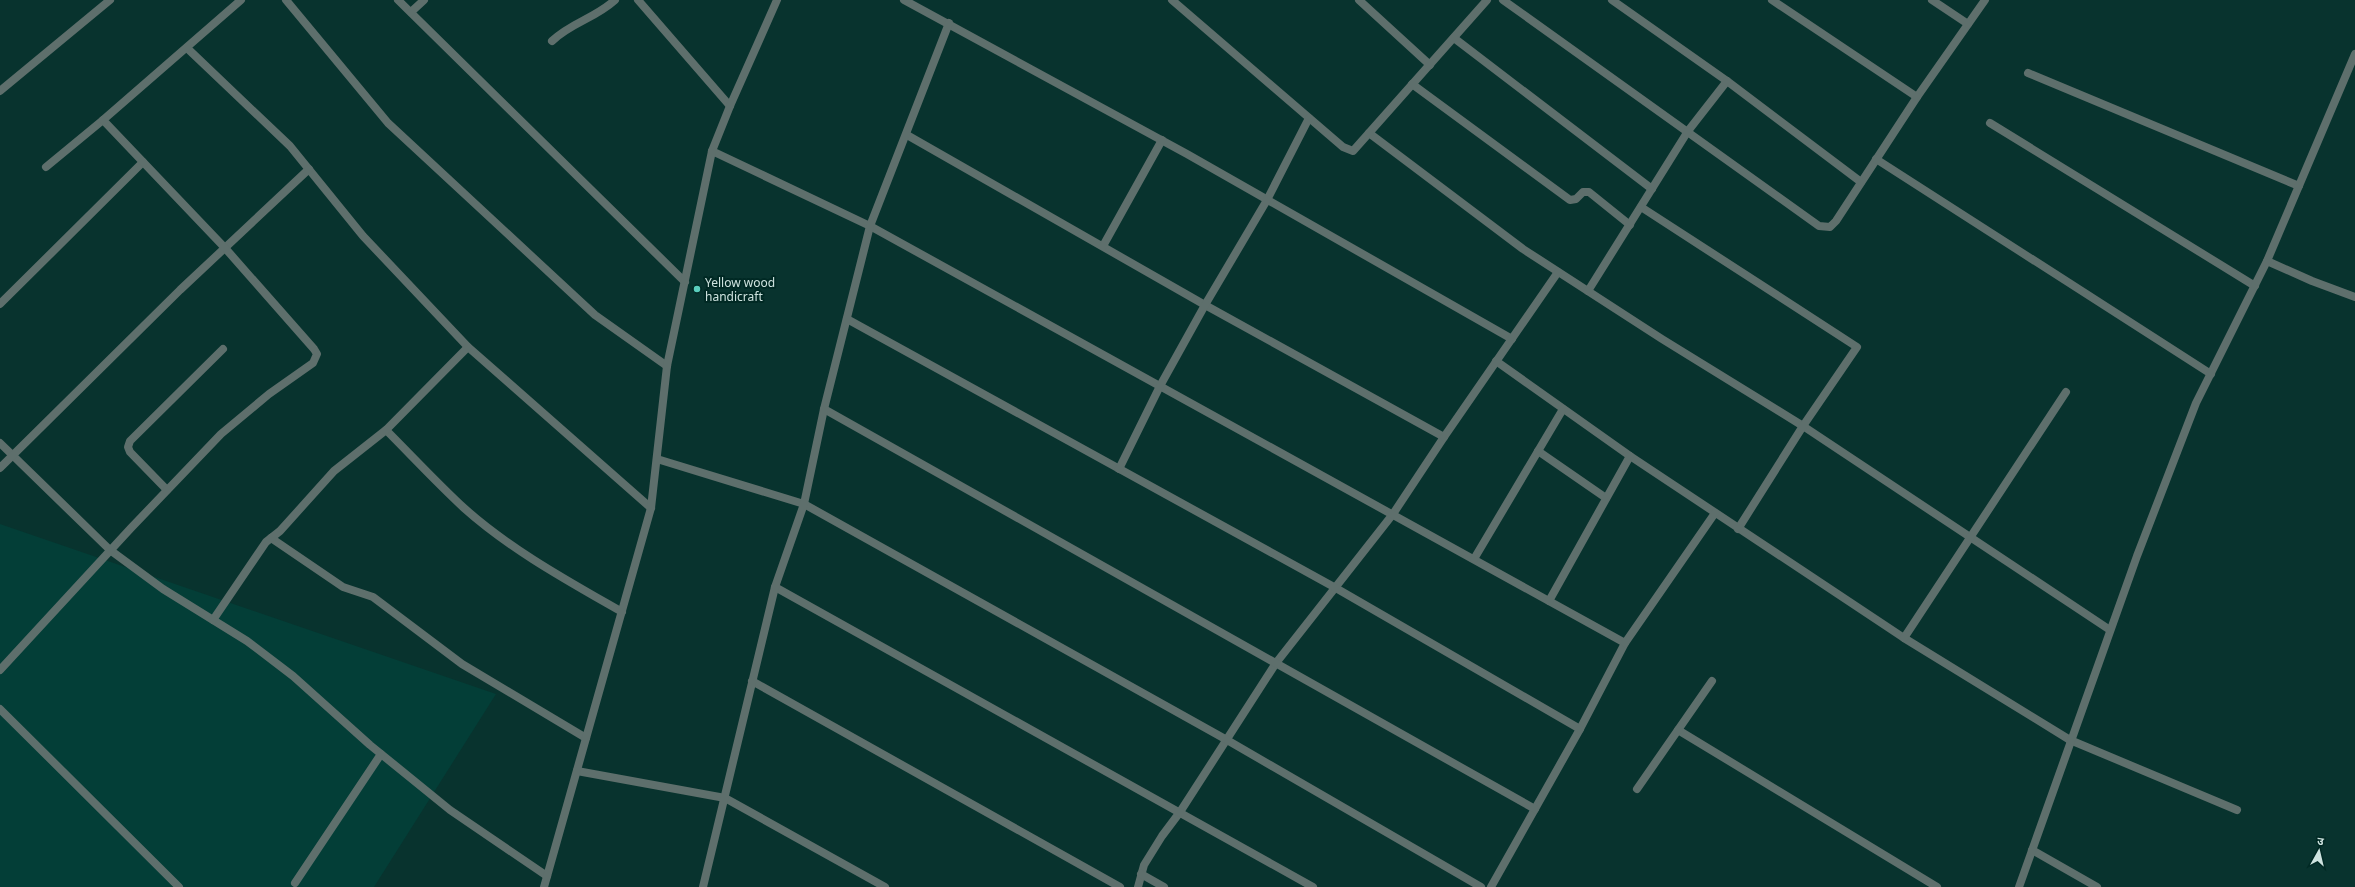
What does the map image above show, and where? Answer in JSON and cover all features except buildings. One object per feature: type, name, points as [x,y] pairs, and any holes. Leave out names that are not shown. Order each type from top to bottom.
[{"type":"street","points":[[0,91],[110,0]]},
{"type":"street","points":[[46,166],[103,120],[242,0]]},
{"type":"street","points":[[286,0],[388,123],[595,315],[668,366]]},
{"type":"street","points":[[398,0],[685,282]]},
{"type":"street","points":[[411,12],[424,0]]},
{"type":"street","points":[[552,41],[562,32],[593,17],[615,0]]},
{"type":"street","points":[[638,0],[730,106]]},
{"type":"street","points":[[544,887],[651,508],[668,366],[712,151],[730,106],[777,0]]},
{"type":"street","points":[[904,0],[949,23],[1162,140],[1512,339]]},
{"type":"street","points":[[1172,0],[1347,150],[1352,151],[1487,0]]},
{"type":"street","points":[[1359,0],[1430,65]]},
{"type":"street","points":[[1503,0],[1819,226],[1830,226],[1836,221],[1916,97],[1985,0]]},
{"type":"street","points":[[1612,0],[1728,81],[1861,182]]},
{"type":"street","points":[[1771,0],[1916,97]]},
{"type":"street","points":[[1932,0],[1968,24]]},
{"type":"street","points":[[703,887],[726,798],[752,681],[775,588],[804,504],[824,409],[870,226],[907,135],[949,23]]},
{"type":"street","points":[[1454,38],[1652,189]]},
{"type":"street","points":[[187,48],[268,124],[309,169],[363,236],[468,347],[651,508]]},
{"type":"street","points":[[2019,887],[2110,630],[2196,403],[2267,261],[2355,54]]},
{"type":"street","points":[[2028,73],[2299,186]]},
{"type":"street","points":[[1588,291],[1688,132],[1728,81]]},
{"type":"street","points":[[1412,84],[1570,200],[1576,199],[1583,192],[1589,192],[1630,225]]},
{"type":"street","points":[[1119,469],[1160,386],[1205,305],[1267,200],[1309,118]]},
{"type":"street","points":[[0,670],[110,550],[221,434],[269,394],[313,363],[317,354],[225,248],[103,120]]},
{"type":"street","points":[[1990,123],[2255,286]]},
{"type":"street","points":[[1369,133],[1523,249],[1803,426],[2110,630]]},
{"type":"street","points":[[907,135],[1205,305],[1444,437]]},
{"type":"street","points":[[1103,246],[1162,140]]},
{"type":"street","points":[[712,151],[870,226],[1625,643]]},
{"type":"street","points":[[1876,159],[2211,374]]},
{"type":"street","points":[[0,304],[143,162]]},
{"type":"street","points":[[0,468],[180,290],[309,169]]},
{"type":"street","points":[[1641,207],[1857,347],[1803,426],[1738,529]]},
{"type":"street","points":[[2267,261],[2312,281],[2355,296]]},
{"type":"street","points":[[1138,887],[1144,865],[1276,664],[1334,587],[1393,514],[1444,437],[1558,272]]},
{"type":"street","points":[[846,319],[1334,587],[1580,729]]},
{"type":"street","points":[[213,620],[261,547],[334,471],[386,430],[468,347]]},
{"type":"street","points":[[167,490],[130,452],[128,447],[130,441],[223,350]]},
{"type":"street","points":[[1496,361],[1630,456],[1738,529],[1904,638],[2070,740],[2237,810]]},
{"type":"street","points":[[1904,638],[2066,392]]},
{"type":"street","points":[[824,409],[1535,810]]},
{"type":"street","points":[[1474,559],[1563,409]]},
{"type":"street","points":[[386,430],[465,508],[509,543],[543,566],[622,612]]},
{"type":"street","points":[[0,443],[110,550],[163,589],[247,641],[293,676],[381,754],[450,810],[547,876]]},
{"type":"street","points":[[1538,451],[1606,498]]},
{"type":"street","points":[[1549,601],[1630,456]]},
{"type":"street","points":[[657,459],[804,504],[1227,740],[1481,887]]},
{"type":"street","points":[[1491,887],[1580,729],[1625,643],[1715,513]]},
{"type":"street","points":[[271,538],[343,587],[373,597],[462,664],[586,738]]},
{"type":"street","points":[[775,588],[1313,887]]},
{"type":"street","points":[[752,681],[1120,887]]},
{"type":"street","points":[[1637,789],[1712,681]]},
{"type":"street","points":[[0,710],[179,887]]},
{"type":"street","points":[[1678,730],[1937,887]]},
{"type":"street","points":[[295,883],[381,754]]},
{"type":"street","points":[[577,771],[726,798],[885,887]]},
{"type":"street","points":[[2032,850],[2097,887]]},
{"type":"street","points":[[1142,874],[1164,887]]},
{"type":"shaded area","points":[[0,524],[496,694],[374,887],[0,887]]},
{"type":"place","name":"Yellow wood handicraft","points":[[697,289]]}]
